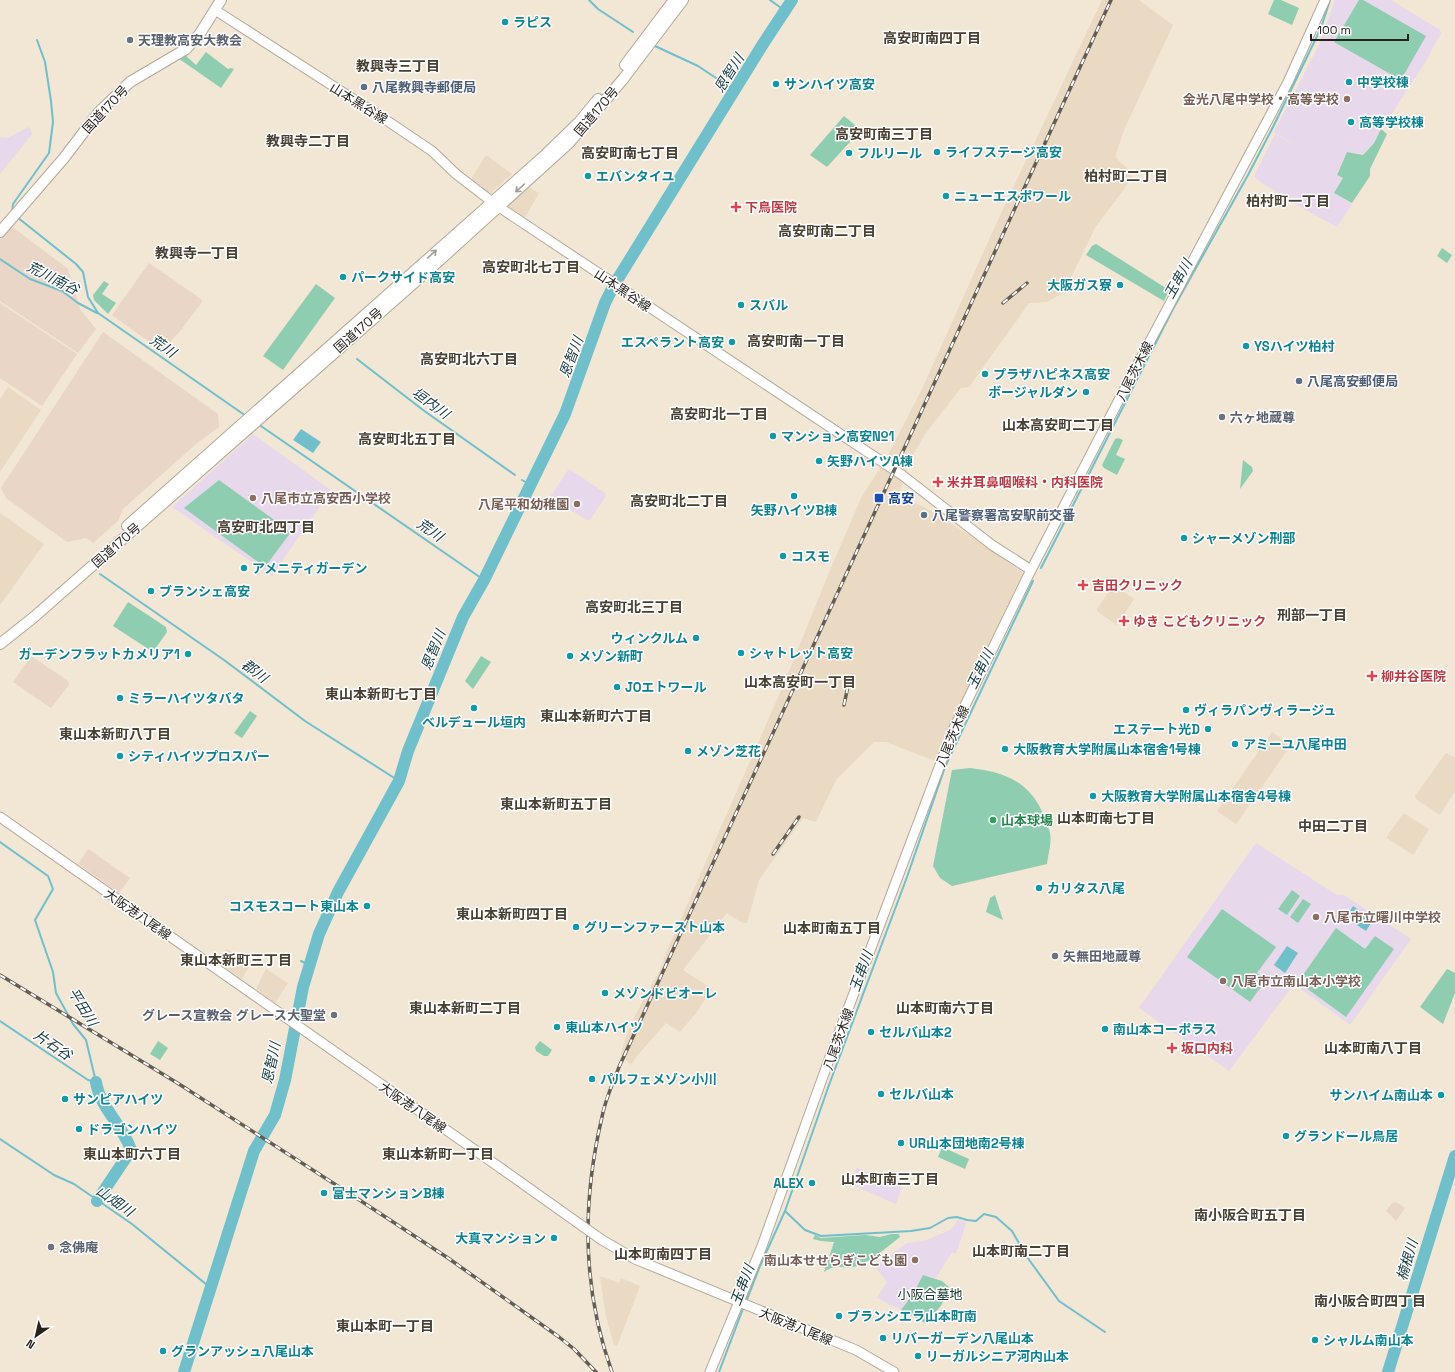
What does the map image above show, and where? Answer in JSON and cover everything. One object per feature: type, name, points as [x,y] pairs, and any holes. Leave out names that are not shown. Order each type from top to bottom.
[{"type":"highway","name":"国道170号","points":[[0,232],[64,158],[99,112],[130,82],[186,49],[194,42],[222,0]]},
{"type":"highway","name":"国道170号","points":[[495,204],[580,121],[674,0]]},
{"type":"highway","name":"国道170号","points":[[0,644],[31,611],[495,204],[569,143],[587,124],[683,0]]},
{"type":"main road","name":"八尾茨木線","points":[[710,1372],[744,1304],[762,1246],[831,1054],[954,728],[1031,570],[1176,289],[1288,82],[1324,0]]},
{"type":"main road","name":"山本黒谷線","points":[[215,10],[389,122],[432,152],[456,174],[495,204],[620,289],[782,394],[902,475],[992,545],[1031,570]]},
{"type":"main road","name":"大阪港八尾線","points":[[0,817],[602,1240],[635,1259],[861,1352],[894,1372]]},
{"type":"shaded area","points":[[1102,0],[1139,0],[1173,25],[1124,130],[1115,157],[1129,170],[1132,178],[1095,228],[1064,292],[1047,302],[1029,303],[969,387],[961,388],[925,434],[908,464],[899,495],[926,508],[974,538],[1023,573],[951,722],[935,761],[886,742],[874,742],[836,780],[816,822],[803,818],[759,880],[747,923],[741,922],[727,913],[683,970],[712,989],[696,1013],[680,1032],[666,1023],[636,1057],[631,1065],[621,1055],[625,1039],[636,1014],[663,964],[664,957],[783,686],[862,496],[886,459],[922,389],[997,222]]},
{"type":"shaded area","name":"金光八尾中学校・高等学校","points":[[1335,0],[1391,0],[1440,30],[1441,33],[1426,61],[1373,143],[1363,154],[1347,152],[1336,175],[1343,178],[1334,193],[1352,204],[1337,227],[1277,194],[1277,192],[1257,180],[1254,176],[1275,134],[1298,147],[1274,132],[1319,45]]},
{"type":"shaded area","points":[[29,127],[32,134],[0,174],[0,137],[7,138]]},
{"type":"shaded area","points":[[486,155],[512,174],[488,195],[470,181]]},
{"type":"shaded area","points":[[529,187],[539,193],[523,221],[505,207]]},
{"type":"shaded area","points":[[9,228],[14,228],[68,269],[80,309],[96,329],[78,353],[0,301],[0,239]]},
{"type":"shaded area","points":[[149,263],[201,299],[202,302],[181,330],[162,351],[112,315]]},
{"type":"shaded area","points":[[0,303],[77,354],[42,406],[0,378]]},
{"type":"shaded area","points":[[103,332],[218,414],[219,427],[196,444],[123,509],[118,521],[93,543],[86,538],[67,542],[6,498],[1,488]]},
{"type":"shaded area","points":[[8,387],[41,410],[0,472],[0,399]]},
{"type":"shaded area","name":"八尾市立高安西小学校","points":[[253,434],[331,490],[272,576],[172,507]]},
{"type":"shaded area","points":[[569,469],[605,493],[606,496],[590,520],[587,520],[550,497]]},
{"type":"shaded area","points":[[0,513],[44,544],[0,605]]},
{"type":"shaded area","points":[[1113,585],[1134,599],[1117,625],[1098,612],[1097,609]]},
{"type":"shaded area","points":[[31,656],[68,681],[69,685],[51,708],[13,682]]},
{"type":"shaded area","points":[[1272,732],[1291,745],[1236,824],[1217,811]]},
{"type":"shaded area","points":[[1447,753],[1455,758],[1455,791],[1440,815],[1416,799],[1415,796]]},
{"type":"shaded area","points":[[1403,814],[1429,829],[1413,855],[1387,838]]},
{"type":"shaded area","points":[[1256,843],[1337,895],[1344,895],[1411,939],[1350,1025],[1294,984],[1229,1071],[1139,1008]]},
{"type":"shaded area","points":[[88,849],[130,878],[119,893],[78,864]]},
{"type":"shaded area","points":[[226,949],[251,963],[242,979],[219,963]]},
{"type":"shaded area","points":[[266,969],[288,983],[275,1003],[256,989]]},
{"type":"shaded area","points":[[857,1168],[902,1187],[896,1204],[848,1183]]},
{"type":"shaded area","points":[[1396,1202],[1405,1208],[1396,1221],[1386,1211],[1392,1203]]},
{"type":"shaded area","name":"南山本せせらぎこども園","points":[[958,1219],[966,1223],[956,1254],[952,1252],[936,1278],[923,1275],[901,1310],[877,1298],[887,1282],[875,1266],[907,1243],[924,1241],[948,1231],[953,1228]]},
{"type":"shaded area","points":[[600,1276],[619,1283],[621,1278],[640,1286],[617,1346],[614,1345],[606,1317]]},
{"type":"green space","points":[[1274,0],[1281,0],[1299,8],[1292,25],[1268,14]]},
{"type":"green space","points":[[1359,0],[1363,0],[1426,36],[1401,80],[1334,42]]},
{"type":"green space","points":[[206,52],[228,69],[234,69],[221,88],[178,58],[184,54],[196,65]]},
{"type":"green space","points":[[844,116],[861,130],[827,167],[810,155]]},
{"type":"green space","points":[[1381,129],[1387,134],[1370,169],[1370,176],[1352,203],[1334,193],[1343,178],[1337,175],[1347,152],[1363,155],[1374,143]]},
{"type":"green space","points":[[1096,244],[1169,290],[1164,301],[1086,255],[1092,246]]},
{"type":"green space","points":[[1442,248],[1452,255],[1447,263],[1437,256]]},
{"type":"green space","points":[[104,281],[109,284],[102,294],[116,303],[108,314],[94,300],[93,295]]},
{"type":"green space","points":[[316,284],[335,298],[283,370],[263,356]]},
{"type":"green space","points":[[1118,438],[1123,440],[1116,455],[1125,459],[1117,475],[1104,468],[1102,465],[1115,439]]},
{"type":"green space","points":[[1243,460],[1252,467],[1253,471],[1240,489]]},
{"type":"green space","points":[[219,480],[291,532],[265,567],[184,508]]},
{"type":"green space","points":[[128,602],[166,627],[167,632],[153,652],[113,626]]},
{"type":"green space","points":[[481,656],[491,662],[473,689],[465,681]]},
{"type":"green space","points":[[250,711],[257,716],[242,738],[234,733]]},
{"type":"green space","name":"山本球場","points":[[970,768],[994,772],[1005,776],[1023,786],[1031,794],[1044,816],[1050,833],[1047,864],[952,886],[940,878],[933,866],[952,770]]},
{"type":"green space","points":[[1292,890],[1300,896],[1287,915],[1278,909]]},
{"type":"green space","points":[[995,895],[1003,920],[986,912],[990,898]]},
{"type":"green space","points":[[1303,899],[1311,904],[1298,923],[1290,917]]},
{"type":"green space","points":[[1222,909],[1276,947],[1257,973],[1266,980],[1250,1002],[1187,957]]},
{"type":"green space","points":[[1336,928],[1365,949],[1375,936],[1394,949],[1346,1017],[1298,982]]},
{"type":"green space","points":[[1447,969],[1455,973],[1455,993],[1443,1024],[1420,1007]]},
{"type":"green space","points":[[158,1041],[168,1048],[160,1060],[150,1054]]},
{"type":"green space","points":[[540,1041],[552,1050],[548,1056],[544,1056],[536,1051],[535,1047]]},
{"type":"green space","points":[[942,1147],[969,1159],[965,1169],[938,1157]]},
{"type":"green space","points":[[891,1234],[899,1234],[900,1237],[868,1261],[848,1268],[837,1267],[824,1272],[834,1242],[813,1239],[815,1235],[821,1238],[865,1235],[880,1237]]},
{"type":"green space","name":"小阪合墓地","points":[[923,1275],[942,1281],[951,1289],[940,1307],[925,1323],[901,1310],[913,1294]]},
{"type":"water","points":[[301,429],[321,442],[313,453],[293,440]]},
{"type":"water","points":[[1353,906],[1373,920],[1366,931],[1346,918]]},
{"type":"water","points":[[1287,946],[1298,953],[1285,973],[1274,965]]},
{"type":"waterway","points":[[589,0],[598,9],[633,32]]},
{"type":"waterway","points":[[770,0],[784,10]]},
{"type":"waterway","name":"恩智川","points":[[184,1372],[254,1151],[275,1115],[285,1080],[303,987],[319,934],[338,892],[399,781],[408,751],[463,617],[484,580],[565,414],[605,303],[614,285],[763,44],[792,0]]},
{"type":"waterway","name":"玉串川","points":[[1041,568],[1173,309],[1248,175],[1273,127],[1321,28],[1330,0]]},
{"type":"waterway","name":"荒川","points":[[12,213],[13,204],[49,153],[53,122],[51,101],[45,62],[37,40]]},
{"type":"waterway","points":[[655,46],[698,66],[734,90]]},
{"type":"waterway","name":"荒川","points":[[17,217],[76,264],[83,272],[88,297],[98,313],[246,416]]},
{"type":"waterway","name":"荒川南谷","points":[[0,259],[30,279],[62,291],[78,303],[97,313]]},
{"type":"waterway","name":"垣内川","points":[[357,359],[423,410],[515,475]]},
{"type":"waterway","name":"荒川","points":[[258,424],[484,580]]},
{"type":"waterway","name":"垣内川","points":[[522,480],[529,484]]},
{"type":"waterway","name":"郡川","points":[[100,574],[224,660],[305,721],[399,781]]},
{"type":"waterway","name":"玉串川","points":[[746,1302],[760,1266],[785,1211],[829,1085],[907,877],[945,767],[1033,581]]},
{"type":"waterway","name":"平田川","points":[[0,842],[48,876],[53,889],[35,920],[53,972],[56,993],[73,1024],[86,1040],[96,1082],[88,1080],[0,1021]]},
{"type":"waterway","points":[[301,961],[309,965]]},
{"type":"waterway","name":"平田川","points":[[96,1082],[102,1100],[123,1132],[131,1150],[97,1201]]},
{"type":"waterway","name":"山畑川","points":[[0,1139],[54,1175],[74,1184],[132,1224],[212,1289]]},
{"type":"waterway","name":"楠根川","points":[[1388,1372],[1455,1156]]},
{"type":"waterway","points":[[785,1211],[805,1230],[821,1236],[911,1231],[930,1228],[948,1218],[957,1217],[976,1221],[984,1214],[996,1217],[1012,1231],[1027,1257],[1059,1301],[1105,1332]]},
{"type":"waterway","name":"玉串川","points":[[719,1372],[744,1306]]},
{"type":"railway","points":[[612,1372],[602,1341],[595,1309],[590,1277],[588,1245],[588,1213],[595,1149],[609,1092],[619,1067],[1111,0]]},
{"type":"railway","points":[[1003,303],[1027,283]]},
{"type":"railway","points":[[844,705],[848,686]]},
{"type":"railway","points":[[773,854],[799,817]]},
{"type":"railway","points":[[0,975],[179,1084],[448,1258],[559,1337],[574,1349],[596,1372]]},
{"type":"place","name":"ラピス","points":[[505,22]]},
{"type":"place","name":"天理教高安大教会","points":[[130,40]]},
{"type":"place","name":"中学校棟","points":[[1349,82]]},
{"type":"place","name":"サンハイツ高安","points":[[776,84]]},
{"type":"place","name":"八尾教興寺郵便局","points":[[364,87]]},
{"type":"place","name":"金光八尾中学校・高等学校","points":[[1347,99]]},
{"type":"place","name":"高等学校棟","points":[[1351,122]]},
{"type":"place","name":"ライフステージ高安","points":[[937,152]]},
{"type":"place","name":"フルリール","points":[[849,153]]},
{"type":"place","name":"エバンタイユ","points":[[588,176]]},
{"type":"place","name":"ニューエスポワール","points":[[946,196]]},
{"type":"place","name":"下鳥医院","points":[[736,207]]},
{"type":"place","name":"パークサイド高安","points":[[343,277]]},
{"type":"place","name":"大阪ガス寮","points":[[1120,285]]},
{"type":"place","name":"スバル","points":[[741,305]]},
{"type":"place","name":"エスペラント高安","points":[[732,342]]},
{"type":"place","name":"YSハイツ柏村","points":[[1246,346]]},
{"type":"place","name":"プラザハピネス高安","points":[[985,374]]},
{"type":"place","name":"八尾高安郵便局","points":[[1299,381]]},
{"type":"place","name":"ボージャルダン","points":[[1086,392]]},
{"type":"place","name":"六ヶ地蔵尊","points":[[1222,417]]},
{"type":"place","name":"マンション高安№1","points":[[773,436]]},
{"type":"place","name":"矢野ハイツA棟","points":[[819,461]]},
{"type":"place","name":"米井耳鼻咽喉科・内科医院","points":[[938,482]]},
{"type":"place","name":"矢野ハイツB棟","points":[[794,496]]},
{"type":"place","name":"八尾市立高安西小学校","points":[[253,498]]},
{"type":"place","name":"高安","points":[[879,498]]},
{"type":"place","name":"八尾平和幼稚園","points":[[577,504]]},
{"type":"place","name":"八尾警察署高安駅前交番","points":[[924,515]]},
{"type":"place","name":"シャーメゾン刑部","points":[[1184,538]]},
{"type":"place","name":"コスモ","points":[[783,556]]},
{"type":"place","name":"アメニティガーデン","points":[[244,568]]},
{"type":"place","name":"吉田クリニック","points":[[1083,585]]},
{"type":"place","name":"ブランシェ高安","points":[[151,591]]},
{"type":"place","name":"ゆき こどもクリニック","points":[[1124,621]]},
{"type":"place","name":"ウィンクルム","points":[[696,638]]},
{"type":"place","name":"シャトレット高安","points":[[741,653]]},
{"type":"place","name":"ガーデンフラットカメリア1","points":[[188,654]]},
{"type":"place","name":"メゾン新町","points":[[570,656]]},
{"type":"place","name":"柳井谷医院","points":[[1372,676]]},
{"type":"place","name":"JOエトワール","points":[[617,687]]},
{"type":"place","name":"ミラーハイツタバタ","points":[[120,698]]},
{"type":"place","name":"ベルデュール垣内","points":[[474,708]]},
{"type":"place","name":"ヴィラパンヴィラージュ","points":[[1186,710]]},
{"type":"place","name":"エステート光D","points":[[1208,729]]},
{"type":"place","name":"アミーユ八尾中田","points":[[1235,744]]},
{"type":"place","name":"大阪教育大学附属山本宿舎1号棟","points":[[1005,749]]},
{"type":"place","name":"メゾン芝花","points":[[688,751]]},
{"type":"place","name":"シティハイツプロスパー","points":[[120,756]]},
{"type":"place","name":"大阪教育大学附属山本宿舎4号棟","points":[[1093,796]]},
{"type":"place","name":"山本球場","points":[[993,820]]},
{"type":"place","name":"カリタス八尾","points":[[1039,888]]},
{"type":"place","name":"コスモスコート東山本","points":[[367,906]]},
{"type":"place","name":"八尾市立曙川中学校","points":[[1316,917]]},
{"type":"place","name":"グリーンファースト山本","points":[[576,927]]},
{"type":"place","name":"矢無田地蔵尊","points":[[1055,956]]},
{"type":"place","name":"八尾市立南山本小学校","points":[[1223,981]]},
{"type":"place","name":"メゾンドビオーレ","points":[[605,993]]},
{"type":"place","name":"グレース宣教会 グレース大聖堂","points":[[334,1015]]},
{"type":"place","name":"東山本ハイツ","points":[[557,1027]]},
{"type":"place","name":"南山本コーポラス","points":[[1105,1029]]},
{"type":"place","name":"セルバ山本2","points":[[871,1032]]},
{"type":"place","name":"坂口内科","points":[[1172,1048]]},
{"type":"place","name":"パルフェメゾン小川","points":[[592,1079]]},
{"type":"place","name":"セルバ山本","points":[[881,1094]]},
{"type":"place","name":"サンハイム南山本","points":[[1441,1095]]},
{"type":"place","name":"サンピアハイツ","points":[[65,1099]]},
{"type":"place","name":"ドラゴンハイツ","points":[[79,1129]]},
{"type":"place","name":"グランドール鳥居","points":[[1286,1136]]},
{"type":"place","name":"UR山本団地南2号棟","points":[[901,1143]]},
{"type":"place","name":"ALEX","points":[[812,1183]]},
{"type":"place","name":"富士マンションB棟","points":[[324,1193]]},
{"type":"place","name":"大真マンション","points":[[554,1238]]},
{"type":"place","name":"念佛庵","points":[[51,1247]]},
{"type":"place","name":"南山本せせらぎこども園","points":[[915,1260]]},
{"type":"place","name":"ブランシエラ山本町南","points":[[839,1316]]},
{"type":"place","name":"リバーガーデン八尾山本","points":[[883,1338]]},
{"type":"place","name":"シャルム南山本","points":[[1315,1340]]},
{"type":"place","name":"グランアッシュ八尾山本","points":[[163,1351]]},
{"type":"place","name":"リーガルシニア河内山本","points":[[918,1356]]},
{"type":"district","name":"高安町南四丁目","points":[[932,38]]},
{"type":"district","name":"教興寺三丁目","points":[[398,66]]},
{"type":"district","name":"高安町南三丁目","points":[[884,134]]},
{"type":"district","name":"教興寺二丁目","points":[[308,141]]},
{"type":"district","name":"高安町南七丁目","points":[[630,153]]},
{"type":"district","name":"柏村町二丁目","points":[[1126,176]]},
{"type":"district","name":"柏村町一丁目","points":[[1288,201]]},
{"type":"district","name":"高安町南二丁目","points":[[827,231]]},
{"type":"district","name":"教興寺一丁目","points":[[197,253]]},
{"type":"district","name":"高安町北七丁目","points":[[531,267]]},
{"type":"district","name":"高安町南一丁目","points":[[796,341]]},
{"type":"district","name":"高安町北六丁目","points":[[469,359]]},
{"type":"district","name":"高安町北一丁目","points":[[719,414]]},
{"type":"district","name":"山本高安町二丁目","points":[[1058,425]]},
{"type":"district","name":"高安町北五丁目","points":[[407,439]]},
{"type":"district","name":"高安町北二丁目","points":[[679,501]]},
{"type":"district","name":"高安町北四丁目","points":[[266,527]]},
{"type":"district","name":"高安町北三丁目","points":[[634,607]]},
{"type":"district","name":"刑部一丁目","points":[[1312,615]]},
{"type":"district","name":"山本高安町一丁目","points":[[800,682]]},
{"type":"district","name":"東山本新町七丁目","points":[[381,694]]},
{"type":"district","name":"東山本新町六丁目","points":[[596,716]]},
{"type":"district","name":"東山本新町八丁目","points":[[115,734]]},
{"type":"district","name":"東山本新町五丁目","points":[[556,804]]},
{"type":"district","name":"山本町南七丁目","points":[[1106,818]]},
{"type":"district","name":"中田二丁目","points":[[1333,826]]},
{"type":"district","name":"東山本新町四丁目","points":[[512,914]]},
{"type":"district","name":"山本町南五丁目","points":[[832,928]]},
{"type":"district","name":"東山本新町三丁目","points":[[236,960]]},
{"type":"district","name":"東山本新町二丁目","points":[[465,1008]]},
{"type":"district","name":"山本町南六丁目","points":[[945,1008]]},
{"type":"district","name":"山本町南八丁目","points":[[1373,1048]]},
{"type":"district","name":"東山本町六丁目","points":[[132,1154]]},
{"type":"district","name":"東山本新町一丁目","points":[[438,1154]]},
{"type":"district","name":"山本町南三丁目","points":[[890,1179]]},
{"type":"district","name":"南小阪合町五丁目","points":[[1250,1215]]},
{"type":"district","name":"山本町南二丁目","points":[[1021,1251]]},
{"type":"district","name":"山本町南四丁目","points":[[663,1254]]},
{"type":"district","name":"南小阪合町四丁目","points":[[1370,1301]]},
{"type":"district","name":"東山本町一丁目","points":[[385,1326]]},
{"type":"water label","name":"片石谷","points":[[53,1045]]}]
